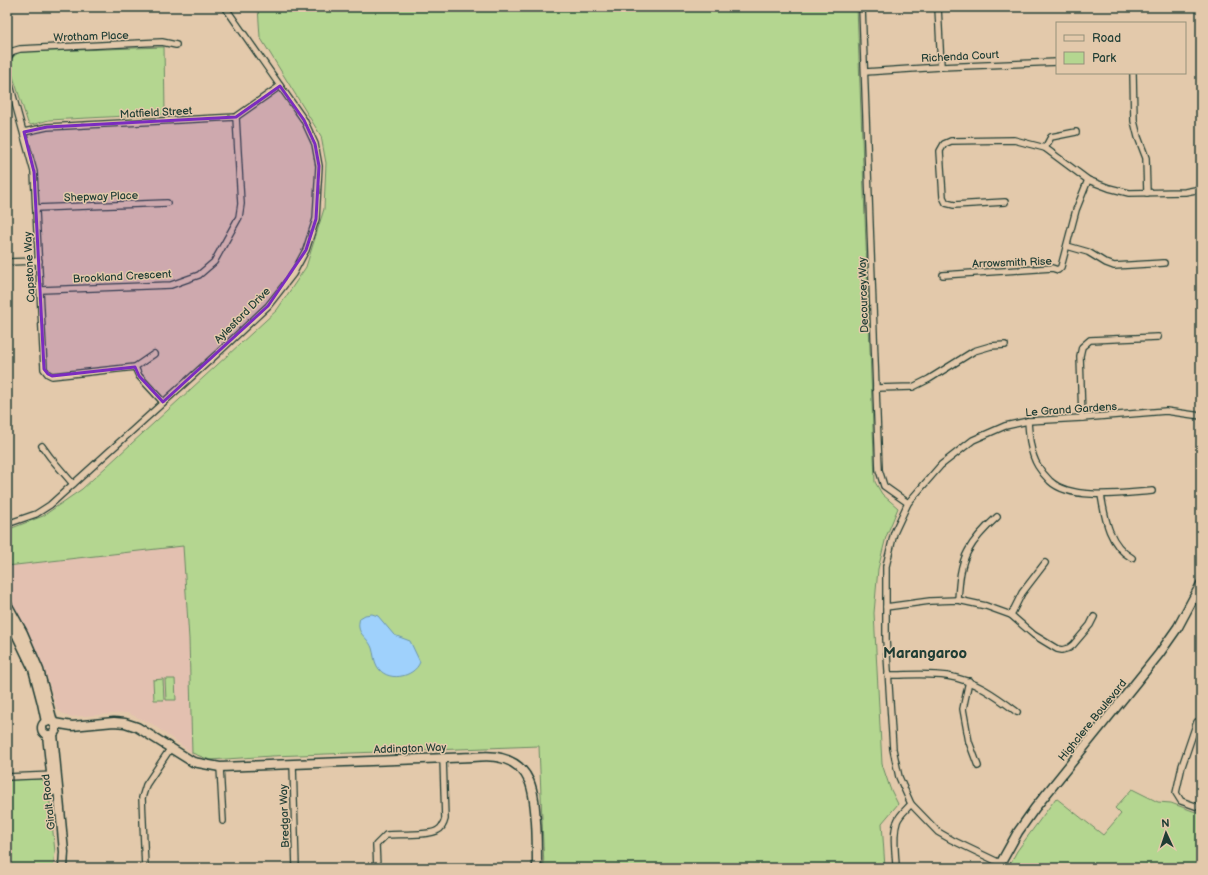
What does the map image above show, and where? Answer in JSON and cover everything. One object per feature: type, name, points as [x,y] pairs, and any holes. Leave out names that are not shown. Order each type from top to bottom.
[{"type":"street","name":"Aylesford Drive","points":[[7,524],[36,514],[50,505],[218,353],[268,306],[293,274],[306,250],[316,219],[319,166],[315,144],[304,120],[225,7]]},
{"type":"street","name":"Decourcey Way","points":[[862,7],[879,470],[884,486],[908,503]]},
{"type":"street","points":[[938,7],[940,67]]},
{"type":"street","name":"Wrotham Place","points":[[8,56],[13,51],[20,49],[162,42],[176,45]]},
{"type":"street","name":"Richenda Court","points":[[865,72],[1056,62]]},
{"type":"street","name":"Capstone Way","points":[[7,74],[34,172],[44,369],[52,376],[135,368]]},
{"type":"street","points":[[1133,74],[1134,121],[1146,158],[1147,193]]},
{"type":"street","points":[[236,117],[280,86]]},
{"type":"street","name":"Matfield Street","points":[[24,132],[47,127],[236,117]]},
{"type":"street","name":"Brookland Crescent","points":[[41,290],[171,285],[199,275],[214,262],[239,217],[241,204],[236,117]]},
{"type":"street","points":[[1045,148],[1051,137],[1076,132]]},
{"type":"street","points":[[1006,202],[954,205],[946,203],[943,197],[940,151],[944,144],[951,141],[1014,140],[1045,148],[1088,180],[1109,188],[1129,193],[1185,192],[1201,189]]},
{"type":"street","name":"Arrowsmith Rise","points":[[943,275],[1052,268],[1058,270],[1061,267],[1076,210],[1088,180]]},
{"type":"street","name":"Shepway Place","points":[[36,208],[167,203]]},
{"type":"street","points":[[1067,246],[1088,252],[1114,266],[1164,263]]},
{"type":"street","points":[[7,262],[39,261]]},
{"type":"street","points":[[1082,418],[1080,356],[1082,347],[1090,340],[1158,337]]},
{"type":"street","points":[[876,388],[913,387],[929,379],[974,351],[991,346],[1006,345]]},
{"type":"street","points":[[154,354],[135,368],[139,376],[163,402]]},
{"type":"street","name":"Le Grand Gardens","points":[[999,866],[938,832],[911,804],[899,777],[893,749],[888,675],[886,607],[886,566],[894,534],[908,503],[941,465],[973,440],[1006,426],[1028,421],[1166,411],[1201,416]]},
{"type":"street","points":[[1028,421],[1030,442],[1038,465],[1050,481],[1062,488],[1101,495],[1152,491]]},
{"type":"street","points":[[42,446],[50,458],[73,484]]},
{"type":"street","points":[[1101,495],[1105,519],[1111,535],[1119,548],[1132,558]]},
{"type":"street","points":[[958,600],[960,578],[968,551],[983,530],[997,517]]},
{"type":"street","points":[[1011,615],[1022,593],[1045,563]]},
{"type":"street","name":"Highclere Boulevard","points":[[999,866],[1018,832],[1036,808],[1159,654],[1181,621],[1201,584]]},
{"type":"street","points":[[886,607],[930,601],[958,600],[986,606],[1011,615],[1034,635],[1057,649],[1062,650],[1073,645],[1090,625],[1094,617]]},
{"type":"street","points":[[7,604],[23,633],[39,670],[51,722]]},
{"type":"street","points":[[7,615],[33,669],[42,702],[51,722],[56,728],[51,734],[43,732],[43,726],[51,722]]},
{"type":"street","points":[[888,675],[947,676],[969,682],[996,695],[1017,712]]},
{"type":"street","points":[[969,682],[963,709],[969,742],[978,766]]},
{"type":"street","name":"Addington Way","points":[[51,722],[72,726]]},
{"type":"street","name":"Addington Way","points":[[51,734],[72,726],[114,722],[125,723],[137,727],[193,762],[221,769],[443,760],[491,756],[500,757],[514,763],[522,770],[527,776],[533,790],[538,868]]},
{"type":"street","points":[[1197,722],[1182,766],[1176,793],[1181,801],[1201,808]]},
{"type":"street","name":"Giralt Road","points":[[51,734],[58,868]]},
{"type":"street","points":[[145,868],[142,798],[146,785],[170,749]]},
{"type":"street","points":[[377,868],[376,845],[386,834],[430,833],[438,831],[442,826],[445,819],[443,760]]},
{"type":"street","name":"Addington Way","points":[[443,760],[498,761],[513,767],[523,776],[530,793],[534,868]]},
{"type":"street","name":"Bredgar Way","points":[[293,766],[296,868]]},
{"type":"street","points":[[221,769],[223,821]]},
{"type":"street","points":[[7,777],[53,775]]},
{"type":"street","name":"Giralt Road","points":[[53,775],[64,852],[63,868]]},
{"type":"street","points":[[896,868],[895,839],[897,822],[901,814],[911,804]]},
{"type":"highlighted area","points":[[280,86],[304,120],[315,144],[319,166],[316,219],[306,250],[268,306],[163,402],[139,376],[135,367],[52,376],[48,374],[44,369],[34,172],[24,132],[47,127],[236,117]]},
{"type":"shaded area","points":[[184,545],[189,639],[192,753],[152,724],[128,713],[69,717],[57,710],[44,668],[7,593],[7,566]]},
{"type":"green space","points":[[258,7],[857,7],[875,482],[882,494],[898,508],[886,537],[878,569],[874,613],[882,764],[890,788],[898,804],[882,823],[885,868],[544,868],[539,746],[272,756],[210,760],[192,753],[189,639],[183,546],[7,566],[7,530],[43,516],[82,489],[277,310],[306,267],[324,209],[326,163],[321,136],[260,37]]},
{"type":"green space","points":[[164,47],[165,114],[49,120],[31,125],[28,123],[10,67],[11,60],[18,53]]},
{"type":"green space","points":[[163,679],[164,700],[154,700],[153,680]]},
{"type":"green space","points":[[165,679],[175,679],[176,700],[166,700]]},
{"type":"green space","points":[[41,779],[48,784],[55,852],[53,868],[7,868],[7,780]]},
{"type":"green space","points":[[1132,789],[1158,802],[1171,803],[1201,814],[1201,868],[1008,868],[1017,851],[1056,798],[1103,835],[1121,814],[1115,808]]},
{"type":"water","points":[[372,614],[378,616],[394,635],[410,641],[420,662],[412,672],[400,676],[387,675],[377,666],[372,648],[360,632],[359,628],[360,618],[365,615]]},
{"type":"district","name":"Marangaroo","points":[[925,653]]}]
